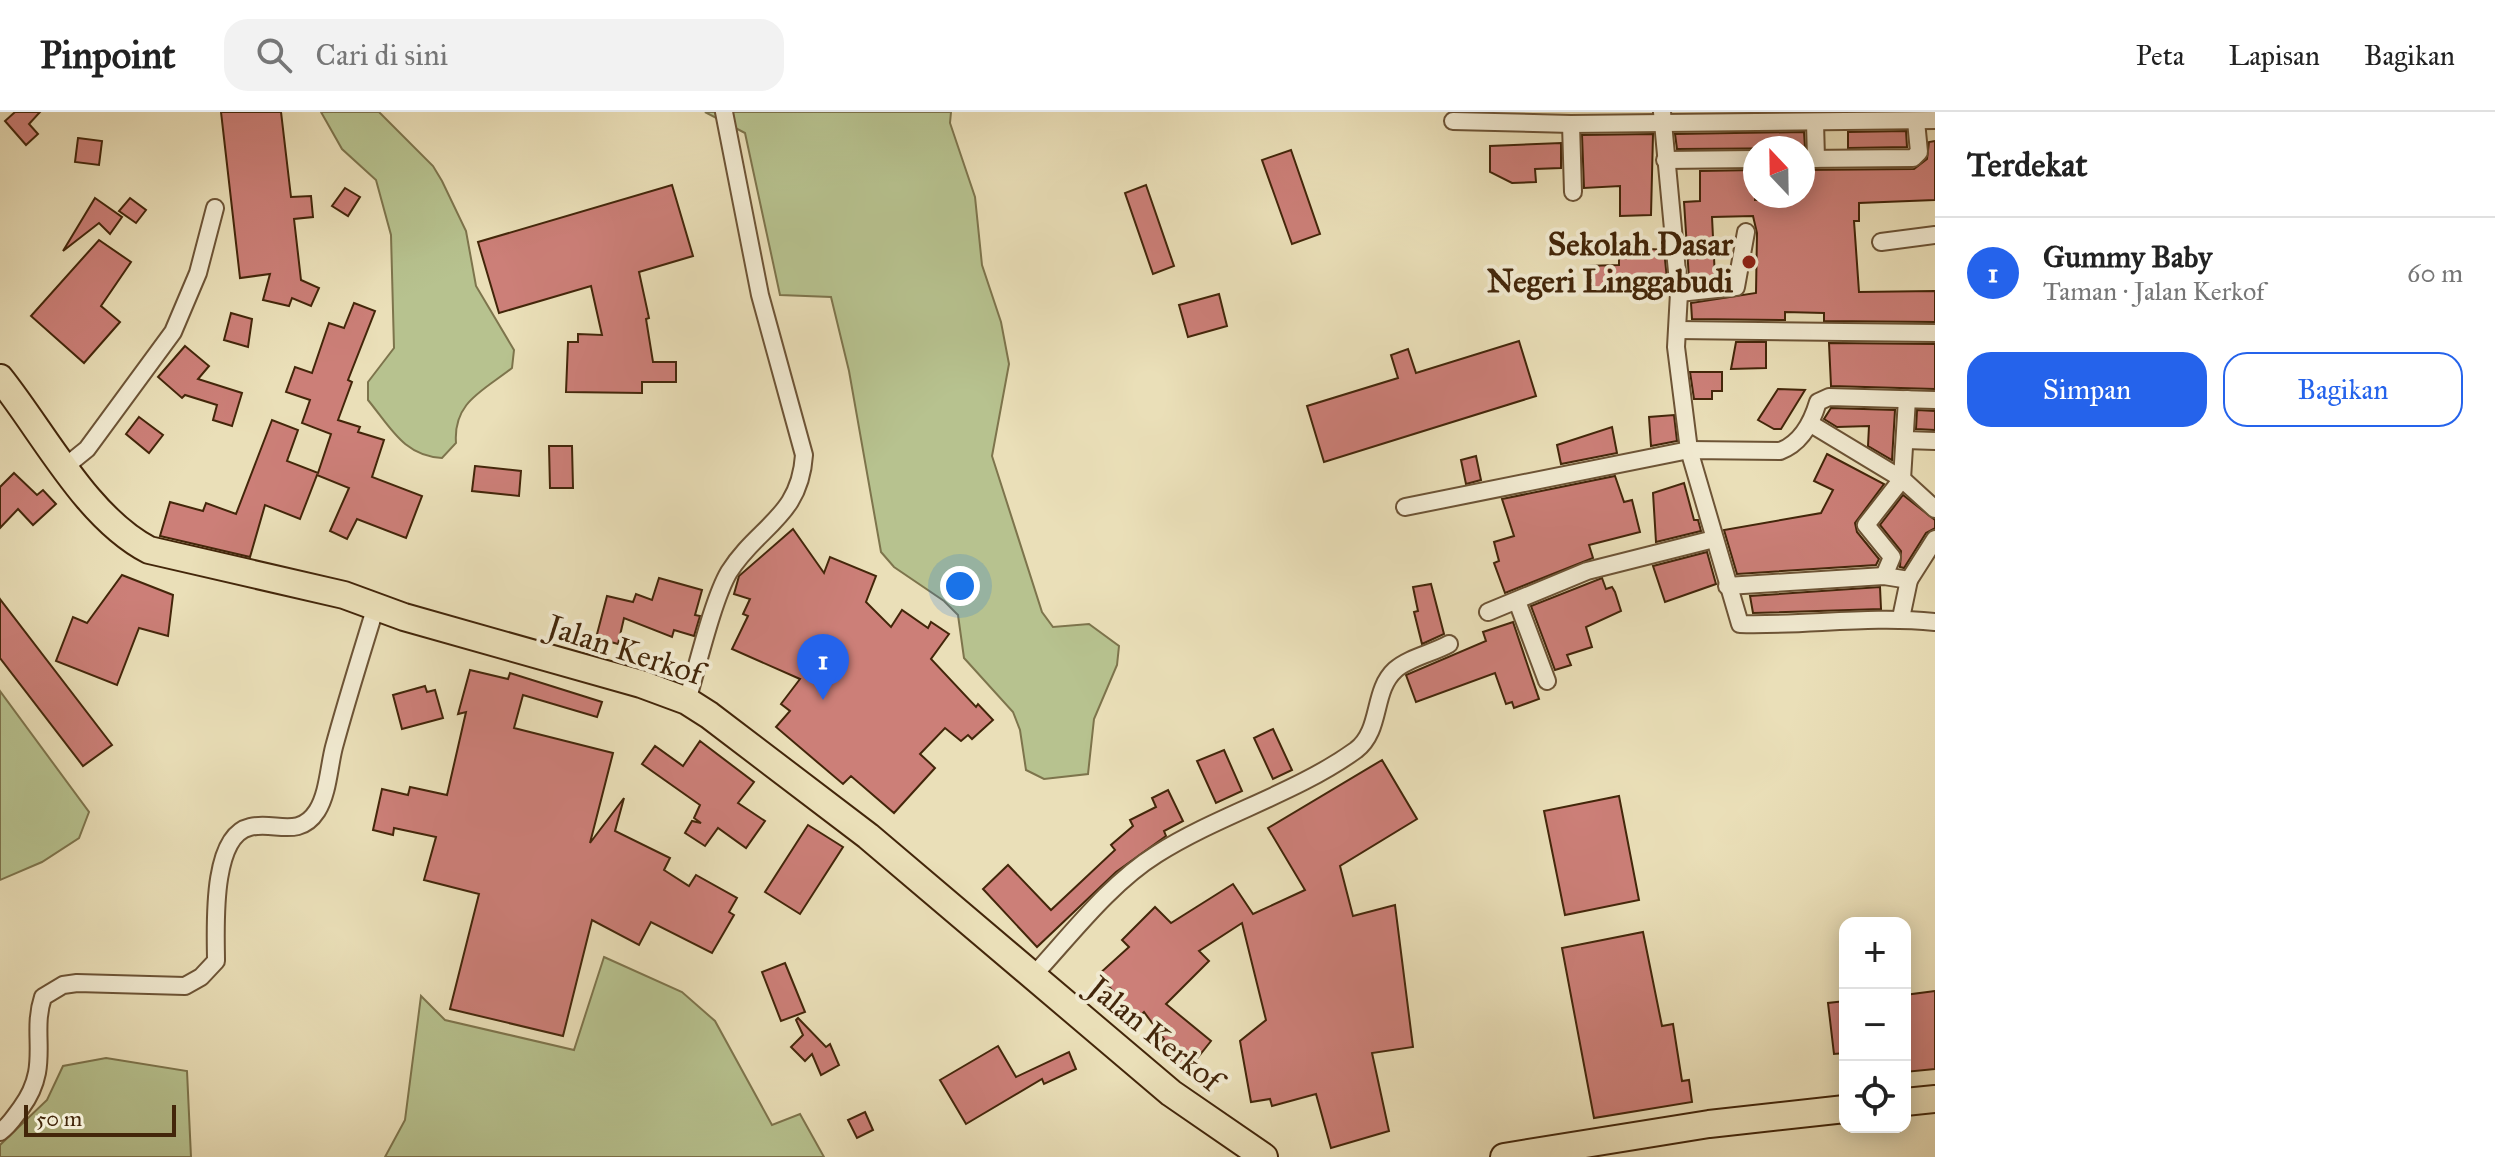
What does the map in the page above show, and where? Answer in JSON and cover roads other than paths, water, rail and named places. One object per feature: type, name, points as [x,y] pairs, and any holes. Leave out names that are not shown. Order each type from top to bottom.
[{"type":"main road","name":"Jalan Kerkof","points":[[0,378],[111,525],[149,550],[376,606],[687,701],[799,781],[1171,1093],[1264,1157]]},
{"type":"main road","points":[[1911,1101],[1935,1099]]},
{"type":"main road","points":[[1504,1157],[1709,1124],[1839,1110]]},
{"type":"street","points":[[687,701],[729,572],[791,505],[803,478],[804,455],[760,295],[724,112]]},
{"type":"street","points":[[1453,121],[1524,118],[1571,124],[1662,118],[1815,122],[1935,120]]},
{"type":"street","points":[[1662,118],[1679,293],[1680,386],[1689,450],[1740,624],[1785,626],[1901,618],[1935,622]]},
{"type":"street","points":[[1815,159],[1913,158],[1919,152],[1916,121]]},
{"type":"street","points":[[1813,136],[1815,122]]},
{"type":"street","points":[[1571,124],[1573,192]]},
{"type":"street","points":[[1665,160],[1743,159]]},
{"type":"street","points":[[66,466],[87,449],[173,332],[198,273],[215,208]]},
{"type":"street","points":[[1679,293],[1736,287],[1746,232]]},
{"type":"street","points":[[1881,242],[1935,235]]},
{"type":"street","points":[[1678,330],[1935,333]]},
{"type":"street","points":[[1405,507],[1689,450],[1780,451],[1789,448],[1811,424],[1818,402],[1829,397],[1935,400]]},
{"type":"street","points":[[1884,576],[1892,557],[1867,529],[1867,520],[1902,479],[1907,399]]},
{"type":"street","points":[[1811,424],[1902,479],[1935,509]]},
{"type":"street","points":[[1906,440],[1935,441]]},
{"type":"street","points":[[1488,612],[1587,571],[1714,539]]},
{"type":"street","points":[[1901,618],[1909,580],[1935,539]]},
{"type":"street","points":[[1727,586],[1884,576],[1909,580]]},
{"type":"street","points":[[1517,601],[1547,681]]},
{"type":"street","points":[[0,1132],[29,1097],[40,1064],[39,1010],[43,997],[53,989],[77,983],[185,986],[201,977],[216,961],[217,876],[236,835],[249,827],[286,829],[303,825],[315,815],[322,802],[334,746],[376,606]]},
{"type":"street","points":[[1032,977],[1083,922],[1157,854],[1328,768],[1358,748],[1369,738],[1387,681],[1396,669],[1449,644]]},
{"type":"place","name":"Sekolah Dasar Negeri Linggabudi","points":[[1749,262]]},
{"type":"place","name":"Gummy Baby","points":[[823,700]]}]
